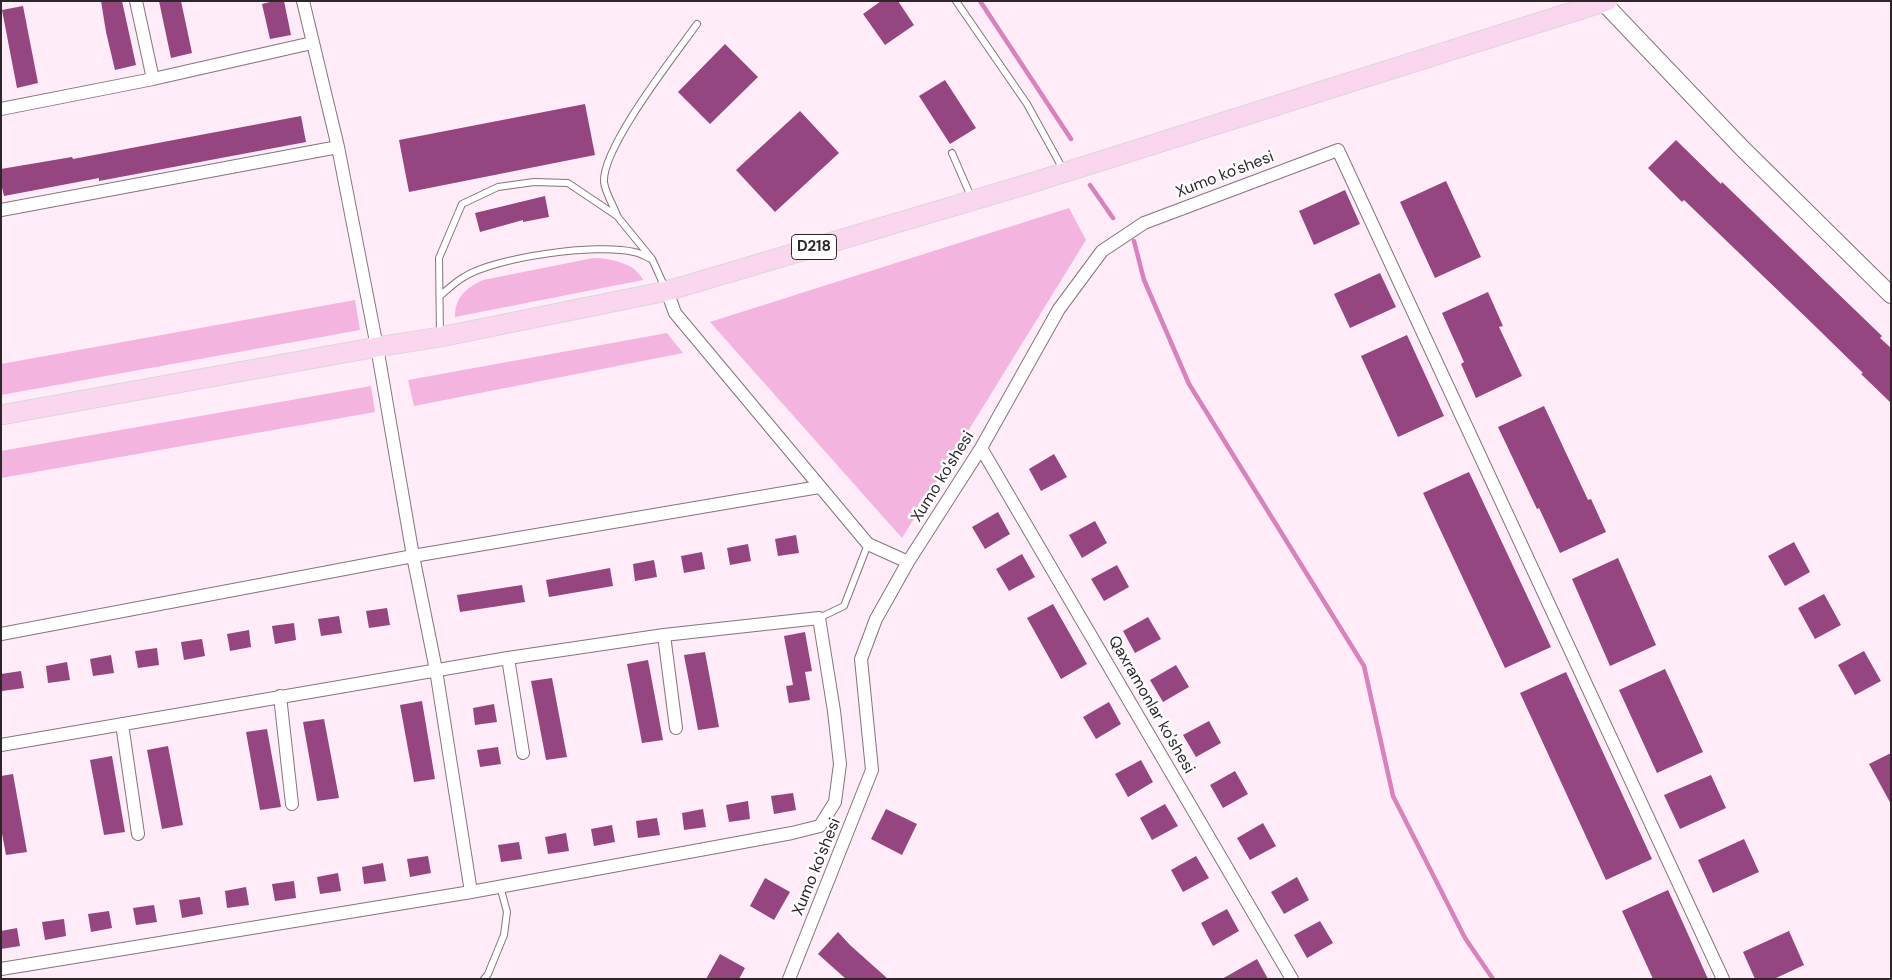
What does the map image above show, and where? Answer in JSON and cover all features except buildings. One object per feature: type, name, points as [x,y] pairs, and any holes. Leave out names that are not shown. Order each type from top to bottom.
[{"type":"main road","name":"D218","points":[[1,415],[440,337],[666,291],[1064,172],[1604,2]]},
{"type":"street","points":[[136,1],[153,79]]},
{"type":"street","points":[[303,1],[338,147],[377,347],[413,556],[436,670],[471,892]]},
{"type":"street","points":[[1604,2],[1742,148],[1891,296]]},
{"type":"street","points":[[1,109],[153,79],[312,43]]},
{"type":"street","points":[[1,210],[338,147]]},
{"type":"street","name":"Xumo ko'shesi","points":[[794,976],[872,770],[861,659],[876,620],[908,562],[982,448],[1060,309],[1102,251],[1144,223],[1338,150],[1723,979]]},
{"type":"street","points":[[666,291],[675,313],[868,544],[908,562]]},
{"type":"street","name":"Qaxramonlar ko'shesi","points":[[982,448],[1292,979]]},
{"type":"street","points":[[1,634],[413,556],[819,487]]},
{"type":"street","points":[[1,744],[508,658],[664,635],[819,618],[834,711],[840,764],[835,802],[820,826],[792,833],[471,892],[1,969]]},
{"type":"street","points":[[664,635],[676,728]]},
{"type":"street","points":[[508,658],[523,753]]},
{"type":"street","points":[[280,696],[292,804]]},
{"type":"street","points":[[122,724],[138,834]]},
{"type":"lane","points":[[956,1],[1027,104],[1064,172]]},
{"type":"lane","points":[[617,216],[604,183],[607,165],[632,116],[697,24]]},
{"type":"lane","points":[[952,153],[973,200]]},
{"type":"lane","points":[[440,337],[439,258],[462,204],[498,187],[534,182],[568,183],[617,216],[652,259],[666,291]]},
{"type":"lane","points":[[440,296],[464,276],[493,264],[541,255],[585,249],[633,252],[652,259]]},
{"type":"lane","points":[[819,618],[844,606],[868,544]]},
{"type":"lane","points":[[484,979],[488,974],[504,935],[507,912],[500,886]]},
{"type":"shaded area","points":[[1069,208],[1086,240],[902,538],[710,322]]},
{"type":"shaded area","points":[[593,258],[614,260],[628,266],[634,269],[643,280],[455,317],[459,299],[471,286],[483,280]]},
{"type":"shaded area","points":[[355,300],[360,330],[1,395],[1,364]]},
{"type":"shaded area","points":[[667,333],[683,353],[414,406],[408,380]]},
{"type":"shaded area","points":[[371,386],[375,412],[1,478],[1,451]]},
{"type":"waterway","points":[[980,1],[1071,139]]},
{"type":"waterway","points":[[1090,185],[1113,218]]},
{"type":"waterway","points":[[1134,241],[1144,280],[1189,384],[1364,666],[1393,796],[1465,938],[1493,979]]}]
